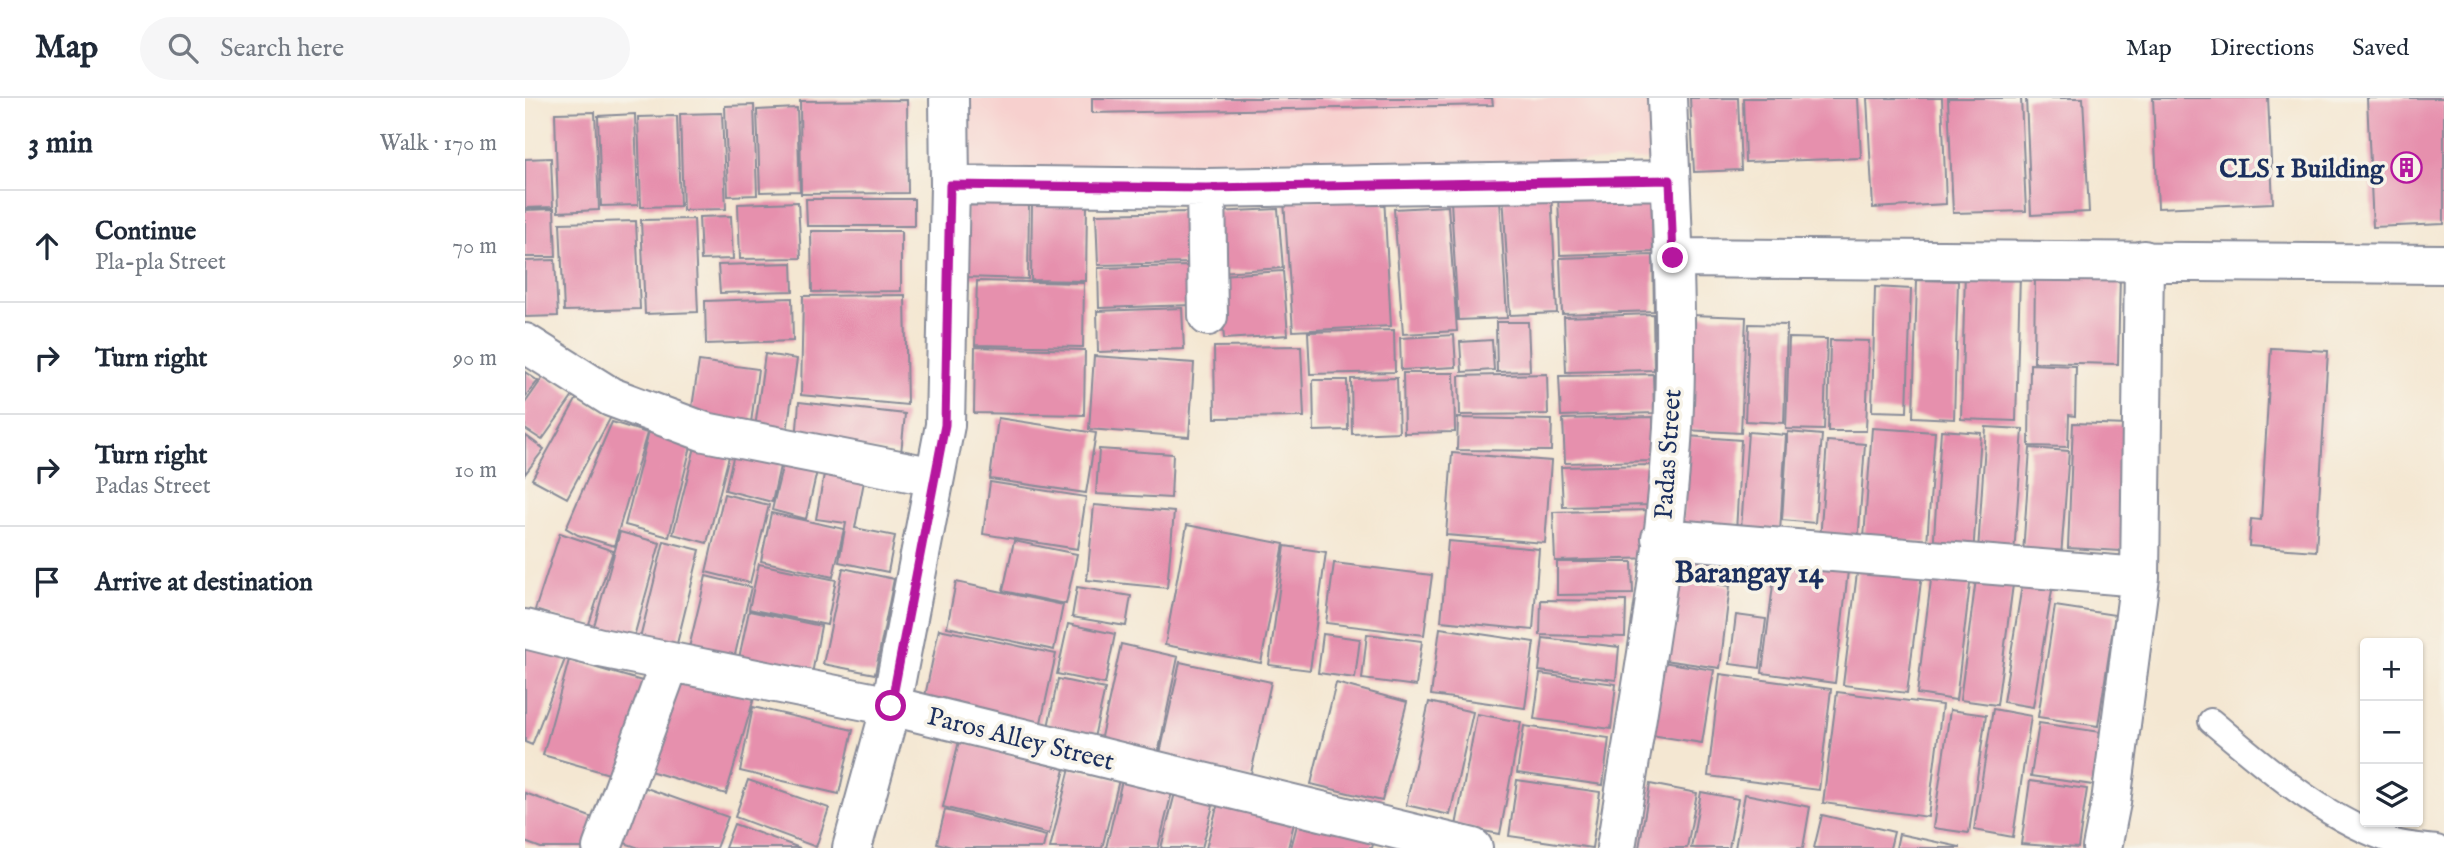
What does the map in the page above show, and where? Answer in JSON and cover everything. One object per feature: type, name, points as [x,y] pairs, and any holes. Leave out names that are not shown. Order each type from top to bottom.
[{"type":"street","points":[[852,848],[891,706],[945,425],[949,98]]},
{"type":"street","name":"Padas Street","points":[[1616,848],[1661,538],[1673,427],[1673,258],[1667,98]]},
{"type":"street","points":[[950,185],[1206,188],[1670,180]]},
{"type":"street","points":[[1206,188],[1207,316]]},
{"type":"street","points":[[1673,258],[2444,264]]},
{"type":"street","points":[[2102,848],[2113,788],[2140,577],[2144,260]]},
{"type":"street","points":[[525,343],[611,397],[705,432],[935,477]]},
{"type":"street","points":[[1661,538],[2140,577]]},
{"type":"street","name":"Paros Alley Street","points":[[525,629],[670,662],[891,706],[1473,848]]},
{"type":"street","points":[[602,848],[670,662]]},
{"type":"lane","points":[[2211,721],[2261,762],[2340,818],[2395,842],[2437,848]]},
{"type":"shaded area","points":[[960,98],[1652,98],[1654,160],[963,175]]},
{"type":"building","points":[[1092,98],[1492,98],[1493,105],[1092,113]]},
{"type":"building","points":[[1690,98],[1738,98],[1741,170],[1694,172]]},
{"type":"building","points":[[1743,98],[1858,98],[1861,158],[1745,162]]},
{"type":"building","points":[[1867,98],[1942,98],[1946,204],[1873,208]]},
{"type":"building","points":[[1948,98],[2021,98],[2026,211],[1953,213]]},
{"type":"building","points":[[2026,98],[2083,98],[2089,212],[2031,215]]},
{"type":"building","points":[[2153,98],[2268,98],[2273,203],[2158,208]]},
{"type":"building","name":"CLS 1 Building","points":[[2367,98],[2444,98],[2444,224],[2373,227]]},
{"type":"building","points":[[907,100],[908,193],[801,194],[800,101]]},
{"type":"building","points":[[754,105],[757,195],[728,196],[725,106]]},
{"type":"building","points":[[797,108],[800,191],[760,192],[757,110]]},
{"type":"building","points":[[595,112],[599,210],[558,212],[555,113]]},
{"type":"building","points":[[722,113],[726,209],[683,210],[680,114]]},
{"type":"building","points":[[635,114],[638,205],[601,206],[598,116]]},
{"type":"building","points":[[677,116],[680,206],[641,207],[638,117]]},
{"type":"building","points":[[551,158],[553,207],[525,208],[525,159]]},
{"type":"building","points":[[1551,190],[1557,313],[1510,315],[1503,193]]},
{"type":"building","points":[[1651,190],[1653,252],[1560,255],[1558,193]]},
{"type":"building","points":[[1384,196],[1391,326],[1293,331],[1284,201]]},
{"type":"building","points":[[806,199],[914,199],[914,226],[807,226]]},
{"type":"building","points":[[1500,199],[1507,318],[1458,320],[1451,201]]},
{"type":"building","points":[[967,200],[1029,202],[1028,279],[965,277]]},
{"type":"building","points":[[798,202],[801,258],[740,259],[738,204]]},
{"type":"building","points":[[1032,202],[1087,203],[1086,281],[1031,280]]},
{"type":"building","points":[[1448,206],[1457,331],[1403,334],[1394,209]]},
{"type":"building","points":[[554,209],[556,257],[525,257],[525,210]]},
{"type":"building","points":[[1278,209],[1283,268],[1219,272],[1215,212]]},
{"type":"building","points":[[1188,212],[1190,263],[1098,265],[1096,214]]},
{"type":"building","points":[[731,216],[733,259],[701,260],[699,217]]},
{"type":"building","points":[[694,219],[698,312],[645,314],[641,220]]},
{"type":"building","points":[[636,221],[640,309],[564,311],[560,223]]},
{"type":"building","points":[[811,231],[901,231],[901,291],[812,292]]},
{"type":"building","points":[[1653,255],[1654,311],[1562,314],[1560,258]]},
{"type":"building","points":[[555,260],[558,316],[525,317],[525,261]]},
{"type":"building","points":[[792,263],[793,291],[720,293],[718,265]]},
{"type":"building","points":[[1191,266],[1193,305],[1099,308],[1098,268]]},
{"type":"building","points":[[1283,271],[1288,335],[1224,339],[1219,275]]},
{"type":"building","points":[[1965,271],[2020,274],[2016,421],[1961,419]]},
{"type":"building","points":[[2035,272],[2120,274],[2118,364],[2034,362]]},
{"type":"building","points":[[1917,280],[1958,281],[1954,419],[1913,417]]},
{"type":"building","points":[[977,281],[1084,283],[1083,347],[975,345]]},
{"type":"building","points":[[1875,287],[1911,289],[1907,412],[1872,411]]},
{"type":"building","points":[[905,295],[907,405],[801,395],[803,296]]},
{"type":"building","points":[[792,298],[793,341],[706,344],[705,301]]},
{"type":"building","points":[[1182,308],[1184,349],[1098,352],[1097,311]]},
{"type":"building","points":[[1653,314],[1654,370],[1566,372],[1564,317]]},
{"type":"building","points":[[1691,315],[1746,317],[1741,433],[1686,430]]},
{"type":"building","points":[[1496,322],[1528,322],[1530,371],[1497,372]]},
{"type":"building","points":[[1749,324],[1787,325],[1784,423],[1745,421]]},
{"type":"building","points":[[1394,330],[1395,372],[1310,374],[1308,332]]},
{"type":"building","points":[[1454,335],[1456,367],[1401,370],[1400,338]]},
{"type":"building","points":[[1789,338],[1827,339],[1824,430],[1786,429]]},
{"type":"building","points":[[1492,340],[1494,370],[1462,372],[1460,342]]},
{"type":"building","points":[[1830,340],[1869,341],[1866,431],[1828,431]]},
{"type":"building","points":[[1301,346],[1304,417],[1215,418],[1214,347]]},
{"type":"building","points":[[975,347],[1085,350],[1084,415],[974,413]]},
{"type":"building","points":[[2271,348],[2328,351],[2316,551],[2249,546],[2251,519],[2261,520]]},
{"type":"building","points":[[765,354],[797,359],[787,432],[755,428]]},
{"type":"building","points":[[1094,356],[1194,363],[1189,437],[1089,429]]},
{"type":"building","points":[[699,361],[758,369],[751,423],[691,414]]},
{"type":"building","points":[[2030,364],[2076,366],[2075,416],[2069,415],[2068,447],[2029,446]]},
{"type":"building","points":[[525,372],[538,381],[525,397]]},
{"type":"building","points":[[1403,373],[1454,373],[1455,432],[1404,433]]},
{"type":"building","points":[[1547,374],[1548,414],[1460,415],[1459,376]]},
{"type":"building","points":[[1653,374],[1654,413],[1561,416],[1559,376]]},
{"type":"building","points":[[544,376],[573,396],[542,440],[525,429],[525,403]]},
{"type":"building","points":[[1397,378],[1399,432],[1352,434],[1351,379]]},
{"type":"building","points":[[1313,380],[1347,380],[1348,430],[1314,431]]},
{"type":"building","points":[[577,398],[611,417],[567,498],[532,479]]},
{"type":"building","points":[[799,402],[905,414],[901,453],[796,442]]},
{"type":"building","points":[[1653,417],[1654,461],[1565,463],[1563,419]]},
{"type":"building","points":[[998,418],[1096,433],[1086,493],[990,479]]},
{"type":"building","points":[[1458,418],[1552,420],[1551,451],[1457,450]]},
{"type":"building","points":[[612,422],[647,433],[614,546],[578,535],[566,528]]},
{"type":"building","points":[[2073,423],[2127,425],[2122,551],[2068,548]]},
{"type":"building","points":[[1986,427],[2023,429],[2014,554],[1978,551]]},
{"type":"building","points":[[1872,428],[1935,432],[1927,543],[1864,538]]},
{"type":"building","points":[[1941,430],[1981,433],[1973,556],[1933,552]]},
{"type":"building","points":[[649,431],[692,442],[669,537],[625,525]]},
{"type":"building","points":[[1748,432],[1786,435],[1780,532],[1741,529]]},
{"type":"building","points":[[1788,432],[1822,435],[1815,523],[1782,520]]},
{"type":"building","points":[[525,435],[544,449],[525,474]]},
{"type":"building","points":[[1687,436],[1741,440],[1736,532],[1682,529]]},
{"type":"building","points":[[1827,441],[1865,444],[1858,544],[1820,541]]},
{"type":"building","points":[[696,443],[730,452],[707,543],[673,534]]},
{"type":"building","points":[[736,446],[782,457],[772,502],[725,490]]},
{"type":"building","points":[[2030,448],[2069,451],[2061,557],[2023,554]]},
{"type":"building","points":[[1099,449],[1173,454],[1171,498],[1096,494]]},
{"type":"building","points":[[786,451],[820,458],[806,519],[772,510]]},
{"type":"building","points":[[1452,453],[1551,461],[1545,543],[1446,535]]},
{"type":"building","points":[[826,463],[866,471],[855,528],[895,536],[888,572],[839,562],[846,523],[816,519]]},
{"type":"building","points":[[1650,465],[1651,505],[1563,507],[1561,467]]},
{"type":"building","points":[[990,482],[1086,497],[1078,549],[983,534]]},
{"type":"building","points":[[724,494],[769,505],[750,583],[706,572]]},
{"type":"building","points":[[1094,505],[1174,512],[1167,588],[1087,580]]},
{"type":"building","points":[[1651,510],[1653,558],[1555,561],[1553,512]]},
{"type":"building","points":[[771,513],[844,529],[833,577],[761,561]]},
{"type":"building","points":[[1187,525],[1284,544],[1261,663],[1165,645]]},
{"type":"building","points":[[620,532],[660,543],[632,644],[592,633]]},
{"type":"building","points":[[560,533],[613,551],[588,627],[535,610]]},
{"type":"building","points":[[664,541],[700,550],[674,656],[638,647]]},
{"type":"building","points":[[1014,541],[1077,554],[1066,604],[1003,591]]},
{"type":"building","points":[[1448,541],[1539,549],[1533,630],[1441,621]]},
{"type":"building","points":[[1285,546],[1326,552],[1310,670],[1269,665]]},
{"type":"building","points":[[1678,550],[1731,554],[1730,578],[1675,574]]},
{"type":"building","points":[[1777,553],[1849,562],[1835,683],[1762,673]]},
{"type":"building","points":[[1859,557],[1923,565],[1907,693],[1843,685]]},
{"type":"building","points":[[1557,562],[1632,562],[1633,594],[1557,595]]},
{"type":"building","points":[[1334,563],[1432,575],[1424,635],[1326,623]]},
{"type":"building","points":[[759,564],[836,580],[827,625],[749,609]]},
{"type":"building","points":[[843,568],[894,579],[875,674],[823,664]]},
{"type":"building","points":[[1977,571],[2014,577],[1997,705],[1960,700]]},
{"type":"building","points":[[1932,572],[1971,576],[1956,700],[1917,694]]},
{"type":"building","points":[[706,576],[751,587],[733,663],[688,652]]},
{"type":"building","points":[[1675,578],[1730,586],[1720,668],[1664,660]]},
{"type":"building","points":[[2023,579],[2053,584],[2033,707],[2003,702]]},
{"type":"building","points":[[956,582],[1063,605],[1054,650],[947,627]]},
{"type":"building","points":[[1077,587],[1131,596],[1126,626],[1072,617]]},
{"type":"building","points":[[1541,600],[1626,601],[1625,637],[1540,635]]},
{"type":"building","points":[[2055,606],[2115,615],[2098,726],[2038,717]]},
{"type":"building","points":[[749,611],[821,626],[812,674],[739,658]]},
{"type":"building","points":[[1736,615],[1766,619],[1760,668],[1730,664]]},
{"type":"building","points":[[1068,624],[1115,634],[1105,684],[1057,674]]},
{"type":"building","points":[[1440,628],[1534,642],[1525,708],[1431,695]]},
{"type":"building","points":[[939,629],[1056,654],[1040,727],[924,701]]},
{"type":"building","points":[[1323,634],[1360,639],[1355,678],[1318,673]]},
{"type":"building","points":[[1367,634],[1422,641],[1416,686],[1362,679]]},
{"type":"building","points":[[1543,638],[1619,647],[1616,680],[1539,671]]},
{"type":"building","points":[[1121,644],[1178,657],[1157,759],[1099,746]]},
{"type":"building","points":[[525,645],[565,659],[532,745],[525,742]]},
{"type":"building","points":[[569,660],[649,683],[623,778],[543,755]]},
{"type":"building","points":[[1180,662],[1271,682],[1250,778],[1159,758]]},
{"type":"building","points":[[1662,662],[1714,670],[1702,743],[1651,735]]},
{"type":"building","points":[[667,673],[754,698],[726,794],[640,768]]},
{"type":"building","points":[[1540,674],[1616,684],[1611,729],[1534,719]]},
{"type":"building","points":[[1720,674],[1831,689],[1819,790],[1708,776]]},
{"type":"building","points":[[1058,679],[1105,689],[1093,742],[1047,732]]},
{"type":"building","points":[[1336,683],[1407,702],[1382,801],[1311,784]]},
{"type":"building","points":[[1837,692],[1942,705],[1928,817],[1823,803]]},
{"type":"building","points":[[1429,702],[1473,712],[1450,815],[1406,805]]},
{"type":"building","points":[[753,707],[853,730],[839,794],[740,771]]},
{"type":"building","points":[[1993,709],[2031,716],[2013,837],[1974,830]]},
{"type":"building","points":[[1950,710],[1986,715],[1969,833],[1933,828]]},
{"type":"building","points":[[1477,714],[1521,722],[1500,834],[1456,826]]},
{"type":"building","points":[[2039,723],[2101,732],[2093,785],[2031,776]]},
{"type":"building","points":[[1524,726],[1609,738],[1603,785],[1517,773]]},
{"type":"building","points":[[959,741],[1065,769],[1049,834],[943,807]]},
{"type":"building","points":[[1070,768],[1119,780],[1102,848],[1050,848]]},
{"type":"building","points":[[1123,776],[1173,788],[1158,848],[1106,848]]},
{"type":"building","points":[[748,780],[829,808],[816,847],[735,817]]},
{"type":"building","points":[[1517,780],[1600,792],[1592,848],[1509,836]]},
{"type":"building","points":[[2030,781],[2087,789],[2078,848],[2021,844]]},
{"type":"building","points":[[635,784],[728,817],[716,848],[639,848],[616,840]]},
{"type":"building","points":[[1650,784],[1697,793],[1687,848],[1639,848]]},
{"type":"building","points":[[1176,789],[1215,798],[1202,848],[1161,848]]},
{"type":"building","points":[[1701,792],[1738,799],[1729,848],[1691,848]]},
{"type":"building","points":[[525,793],[607,823],[598,848],[541,848],[525,842]]},
{"type":"building","points":[[1745,794],[1810,807],[1803,848],[1735,848]]},
{"type":"building","points":[[1220,796],[1296,815],[1288,848],[1206,848]]},
{"type":"building","points":[[945,810],[1046,836],[1043,848],[955,848],[937,843]]},
{"type":"building","points":[[1822,815],[1894,832],[1890,848],[1814,848]]},
{"type":"building","points":[[1299,817],[1375,837],[1372,848],[1291,848]]},
{"type":"building","points":[[734,824],[800,848],[725,848]]},
{"type":"building","points":[[1899,834],[1960,847],[1960,848],[1896,848]]},
{"type":"place","name":"CLS 1 Building","points":[[2407,168]]},
{"type":"district","name":"Barangay 14","points":[[1749,572]]},
{"type":"route","points":[[891,706],[945,425],[950,185],[1206,188],[1670,180],[1673,258]]}]
